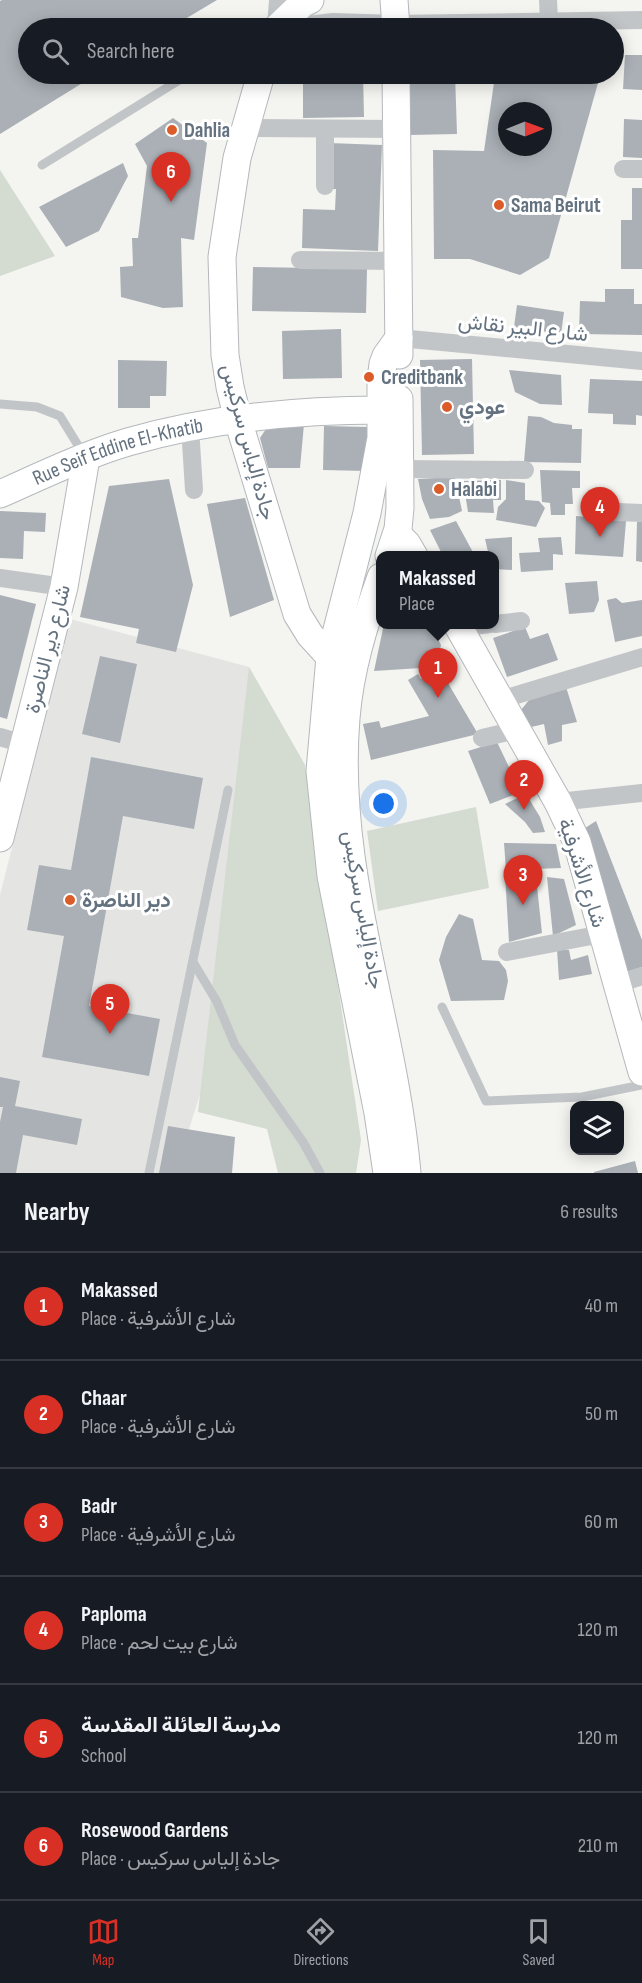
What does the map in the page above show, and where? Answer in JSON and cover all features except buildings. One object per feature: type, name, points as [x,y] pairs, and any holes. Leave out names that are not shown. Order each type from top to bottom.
[{"type":"main road","points":[[287,18],[310,0]]},
{"type":"main road","name":"جادة إلياس سركيس","points":[[258,84],[237,158],[222,257],[225,355],[238,420],[297,614],[310,635],[330,657]]},
{"type":"main road","points":[[396,84],[401,469],[400,508],[393,545],[407,544],[411,551]]},
{"type":"main road","name":"جادة إلياس سركيس","points":[[387,1173],[378,1113],[331,876],[320,771],[330,657],[367,513],[381,438],[383,364],[399,338]]},
{"type":"main road","name":"Rue Seif Eddine El-Khatib","points":[[0,494],[127,442],[190,427],[335,410],[382,410]]},
{"type":"main road","points":[[376,581],[372,580],[368,566],[380,517],[384,485],[381,438]]},
{"type":"main road","name":"شارع دير الناصرة","points":[[1,827],[12,740],[64,587],[86,458]]},
{"type":"main road","name":"جادة إلياس سركيس","points":[[376,593],[362,631],[346,718],[346,802],[354,876],[392,1066],[404,1136],[407,1173]]},
{"type":"main road","name":"شارع الأشرفية","points":[[460,629],[558,802],[577,842],[602,934],[630,980],[642,1072]]},
{"type":"street","points":[[277,18],[278,0]]},
{"type":"street","points":[[549,0],[549,18]]},
{"type":"street","points":[[624,20],[642,20]]},
{"type":"street","points":[[246,128],[397,129]]},
{"type":"street","points":[[325,129],[325,186]]},
{"type":"street","points":[[623,169],[642,169]]},
{"type":"street","points":[[300,260],[398,261]]},
{"type":"street","name":"شارع البير نقاش","points":[[399,338],[642,361]]},
{"type":"street","points":[[190,427],[194,490]]},
{"type":"street","points":[[401,469],[525,470]]},
{"type":"street","points":[[594,511],[642,513]]},
{"type":"street","points":[[0,579],[64,587]]},
{"type":"street","points":[[499,624],[520,621]]},
{"type":"street","points":[[500,700],[642,657]]},
{"type":"street","points":[[482,738],[517,730]]},
{"type":"street","points":[[558,802],[642,793]]},
{"type":"street","points":[[507,952],[602,934]]},
{"type":"lane","points":[[42,165],[173,84]]},
{"type":"lane","points":[[0,404],[38,407],[60,416],[86,458]]},
{"type":"lane","points":[[149,1173],[228,790]]},
{"type":"lane","points":[[193,962],[217,1002],[235,1045],[303,1142],[320,1173]]},
{"type":"lane","points":[[442,1007],[486,1101],[582,1097],[642,1085]]},
{"type":"shaded area","points":[[0,170],[55,256],[0,276]]},
{"type":"shaded area","points":[[70,619],[249,667],[305,765],[175,1173],[0,1173],[0,895]]},
{"type":"shaded area","points":[[249,667],[305,765],[361,1140],[356,1173],[278,1173],[267,1129],[198,1112]]},
{"type":"shaded area","points":[[476,807],[489,888],[378,911],[367,831]]},
{"type":"place","name":"Dahlia","points":[[172,130]]},
{"type":"place","name":"Rosewood Gardens","points":[[171,202]]},
{"type":"place","name":"Sama Beirut","points":[[499,205]]},
{"type":"place","name":"Creditbank","points":[[369,377]]},
{"type":"place","name":"عودي","points":[[447,407]]},
{"type":"place","name":"Halabi","points":[[439,489]]},
{"type":"place","name":"Paploma","points":[[600,537]]},
{"type":"place","name":"Makassed","points":[[438,698]]},
{"type":"place","name":"Chaar","points":[[524,810]]},
{"type":"place","name":"دير الناصرة","points":[[70,900]]},
{"type":"place","name":"Badr","points":[[523,905]]},
{"type":"place","name":"مدرسة العائلة المقدسة","points":[[110,1034]]}]
